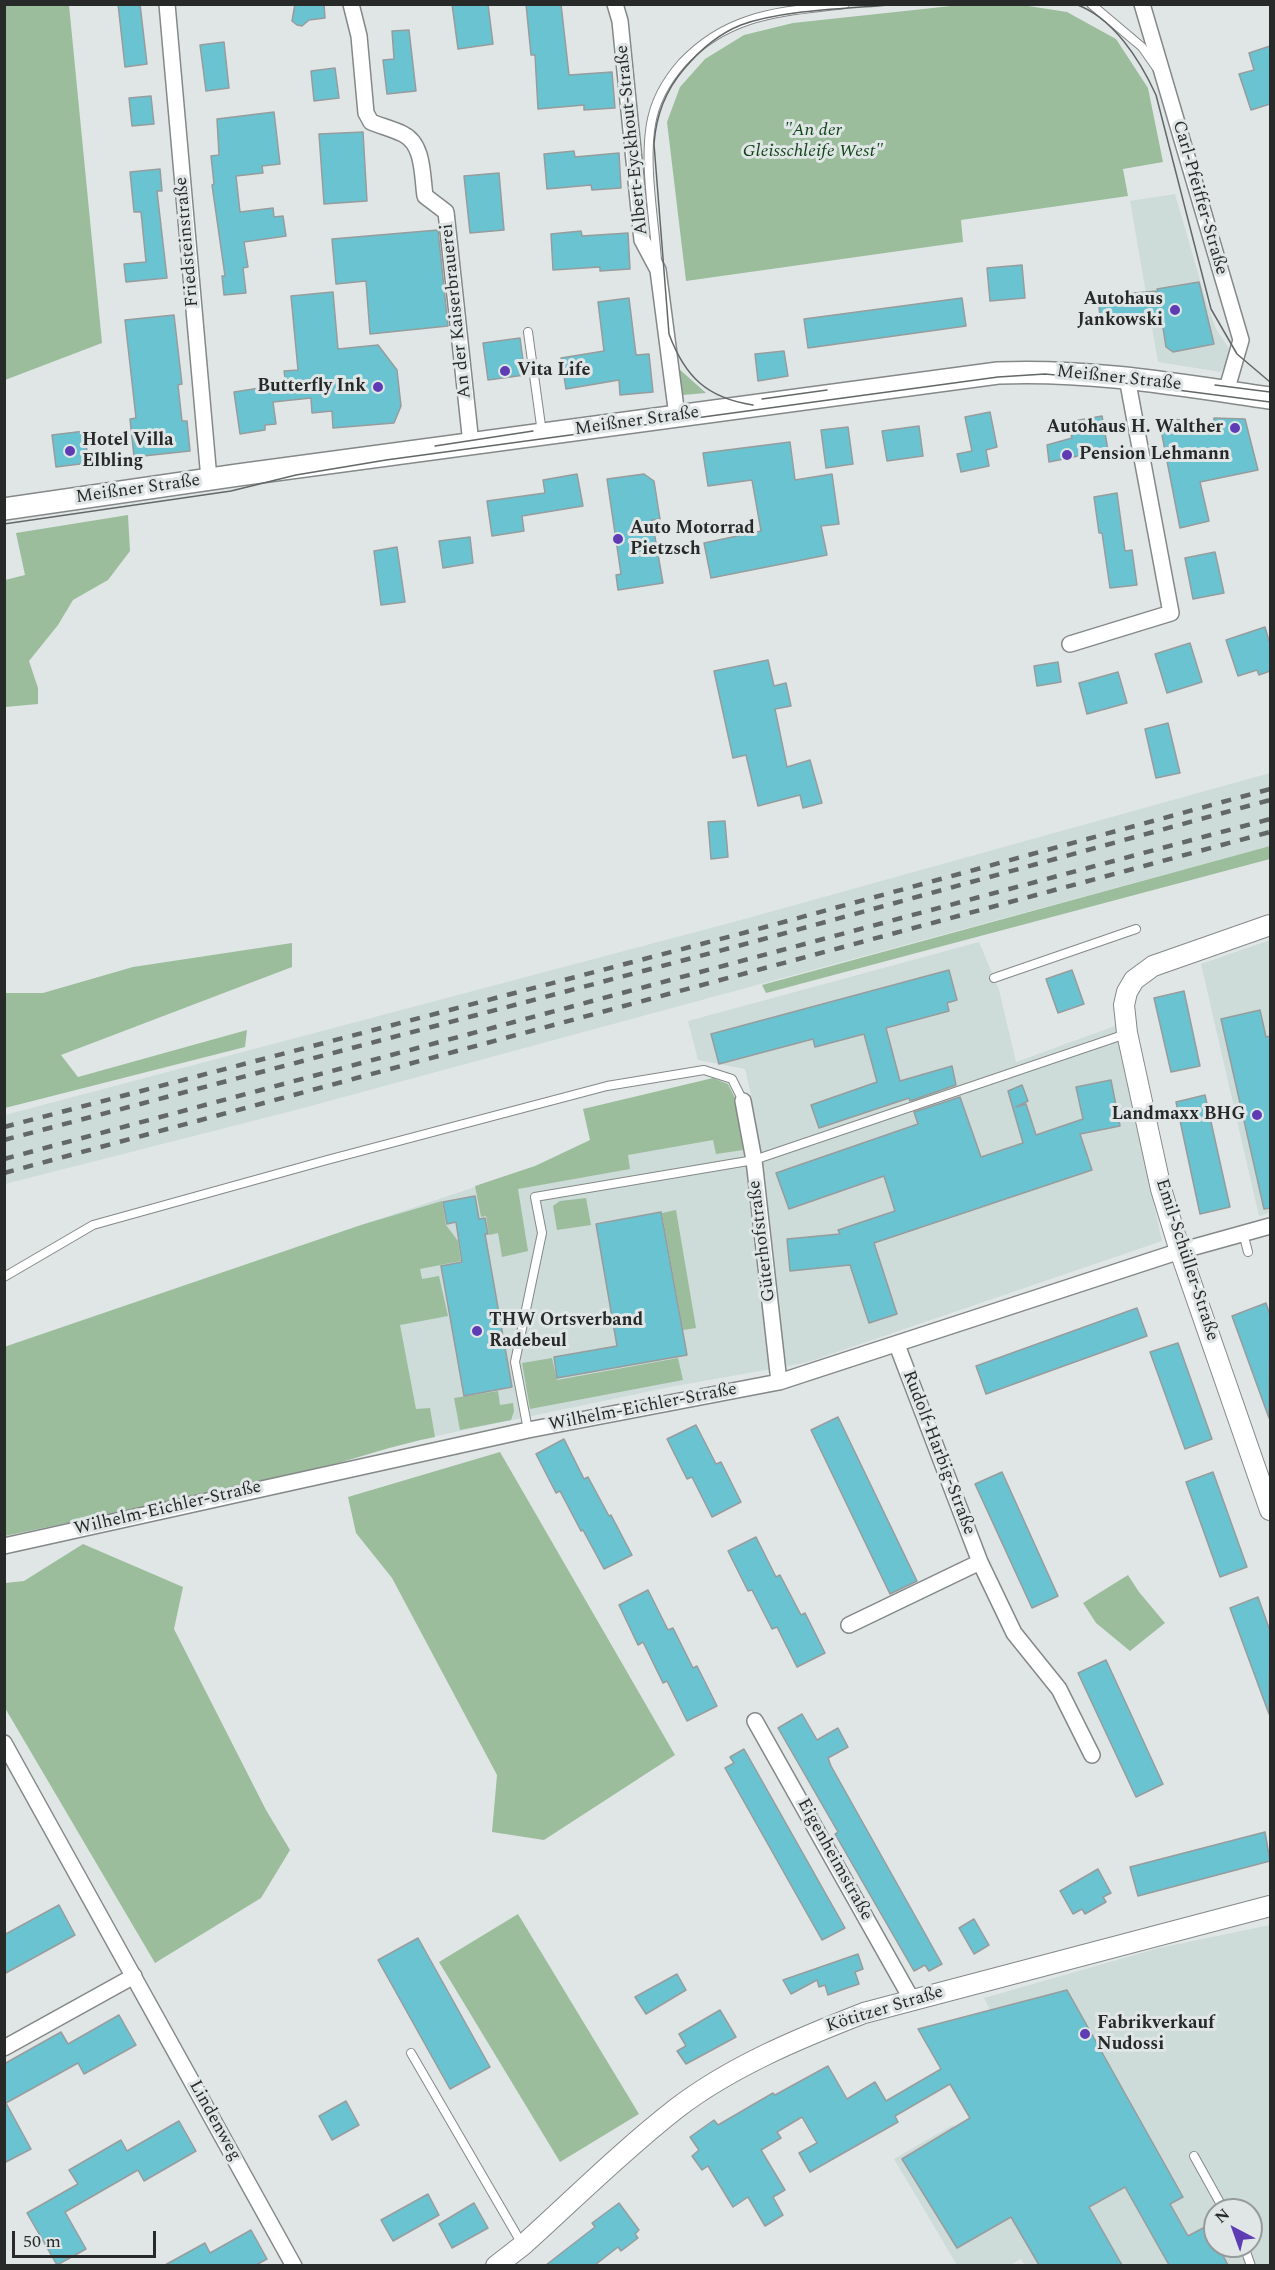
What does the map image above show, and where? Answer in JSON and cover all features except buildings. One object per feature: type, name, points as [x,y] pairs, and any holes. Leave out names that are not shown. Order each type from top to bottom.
[{"type":"main road","name":"Meißner Straße","points":[[4,509],[209,479],[998,373],[1043,371],[1127,378],[1270,398]]},
{"type":"street","name":"Friedsteinstraße","points":[[167,4],[209,479]]},
{"type":"street","name":"An der Kaiserbrauerei","points":[[351,4],[359,36],[366,113],[371,122],[404,134],[411,139],[418,148],[425,196],[446,212],[471,444]]},
{"type":"street","name":"Albert-Eyckhout-Straße","points":[[615,4],[620,21],[642,240],[658,270],[677,416]]},
{"type":"street","name":"Carl-Pfeiffer-Straße","points":[[1142,4],[1241,340],[1226,392]]},
{"type":"street","points":[[1070,644],[1171,613],[1127,378]]},
{"type":"street","name":"Emil-Schüller-Straße","points":[[1270,928],[1152,966],[1134,980],[1126,992],[1124,1005],[1127,1033],[1161,1189],[1180,1251],[1270,1510]]},
{"type":"street","name":"Güterhofstraße","points":[[742,1101],[754,1160],[779,1382]]},
{"type":"street","name":"Wilhelm-Eichler-Straße","points":[[4,1546],[528,1430],[779,1382],[1180,1251],[1270,1226]]},
{"type":"street","name":"Rudolf-Harbig-Straße","points":[[897,1345],[980,1562],[1014,1633],[1059,1689],[1092,1755]]},
{"type":"street","points":[[849,1625],[980,1562]]},
{"type":"street","name":"Eigenheimstraße","points":[[755,1720],[912,2000]]},
{"type":"street","name":"Lindenweg","points":[[6,1751],[294,2265]]},
{"type":"street","name":"Kötitzer Straße","points":[[496,2265],[523,2245],[678,2108],[711,2086],[813,2033],[864,2013],[1270,1906]]},
{"type":"street","points":[[4,2048],[134,1976]]},
{"type":"lane","points":[[658,270],[649,146],[657,103],[669,78],[707,39],[736,23],[773,13],[845,4]]},
{"type":"lane","points":[[1091,4],[1142,47],[1164,78]]},
{"type":"lane","points":[[528,332],[542,435]]},
{"type":"lane","points":[[994,978],[1136,929]]},
{"type":"lane","points":[[528,1430],[514,1362],[542,1233],[536,1197],[754,1160],[1127,1033]]},
{"type":"lane","points":[[4,1277],[93,1225],[607,1086],[704,1070],[732,1079],[742,1101]]},
{"type":"lane","points":[[1244,1233],[1248,1252]]},
{"type":"lane","points":[[411,2053],[523,2245]]},
{"type":"lane","points":[[1194,2156],[1217,2198]]},
{"type":"shaded area","points":[[1175,194],[1207,304],[1216,329],[1232,353],[1221,372],[1158,362],[1130,201]]},
{"type":"shaded area","points":[[1270,773],[1270,846],[292,1111],[5,1184],[5,1115],[741,920]]},
{"type":"shaded area","points":[[1270,940],[1270,1213],[1259,1216],[1201,964]]},
{"type":"shaded area","points":[[979,942],[999,990],[1016,1062],[1115,1026],[1162,1241],[805,1363],[670,1387],[398,1444],[361,1225],[751,1095],[745,1069],[698,1060],[688,1021]]},
{"type":"shaded area","points":[[1270,1925],[1270,2265],[1025,2266],[1021,2259],[1010,2265],[957,2265],[894,2159],[953,2125],[962,2139],[1034,2096],[984,1998],[1159,1948]]},
{"type":"green space","points":[[5,4],[69,5],[102,343],[5,380]]},
{"type":"green space","name":"\"An der Gleisschleife West\"","points":[[970,4],[1022,5],[1067,12],[1116,39],[1148,88],[1163,162],[1123,169],[1128,196],[961,220],[963,242],[686,281],[667,122],[680,87],[705,59],[744,35],[793,23]]},
{"type":"green space","points":[[678,368],[706,393],[683,395]]},
{"type":"green space","points":[[128,515],[130,551],[108,580],[73,600],[58,625],[29,661],[38,688],[38,704],[5,707],[5,580],[25,575],[16,533]]},
{"type":"green space","points":[[1270,846],[1270,859],[766,993],[762,985]]},
{"type":"green space","points":[[292,943],[292,967],[61,1055],[78,1077],[247,1030],[245,1047],[5,1108],[5,993],[43,993],[133,967]]},
{"type":"green space","points":[[713,1078],[728,1084],[736,1100],[743,1150],[716,1154],[713,1140],[628,1155],[630,1169],[518,1189],[528,1251],[502,1257],[498,1233],[489,1235],[486,1216],[481,1217],[475,1186],[535,1166],[590,1140],[583,1109]]},
{"type":"green space","points":[[586,1198],[591,1225],[557,1230],[553,1206],[560,1201]]},
{"type":"green space","points":[[442,1201],[446,1225],[458,1241],[461,1261],[420,1269],[422,1279],[439,1276],[448,1316],[400,1325],[416,1409],[430,1408],[435,1437],[274,1479],[5,1536],[4,1347],[361,1225]]},
{"type":"green space","points":[[676,1210],[696,1328],[683,1330],[662,1213]]},
{"type":"green space","points":[[552,1358],[557,1380],[678,1358],[683,1380],[530,1409],[522,1363]]},
{"type":"green space","points":[[498,1391],[500,1405],[513,1403],[514,1411],[511,1420],[460,1430],[454,1398]]},
{"type":"green space","points":[[500,1452],[675,1755],[544,1840],[492,1832],[497,1775],[392,1578],[356,1533],[348,1497]]},
{"type":"green space","points":[[83,1544],[183,1587],[174,1629],[266,1810],[290,1850],[261,1898],[155,1963],[5,1708],[5,1583],[24,1581]]},
{"type":"green space","points":[[1128,1575],[1165,1623],[1130,1651],[1096,1623],[1083,1603]]},
{"type":"green space","points":[[518,1914],[639,2114],[560,2162],[439,1962]]},
{"type":"tram line","points":[[753,405],[723,397],[700,383],[682,362],[669,334],[654,144],[663,104],[677,77],[696,56],[717,38],[741,25],[778,16],[819,10],[899,4]]},
{"type":"tram line","points":[[1075,4],[1101,19],[1124,41],[1156,95],[1211,309],[1237,354],[1270,382]]},
{"type":"tram line","points":[[4,524],[231,491],[296,475],[386,460],[998,377],[1045,374],[1270,402]]},
{"type":"tram line","points":[[1215,385],[1270,392]]},
{"type":"tram line","points":[[762,399],[827,390]]},
{"type":"tram line","points":[[435,446],[533,431]]},
{"type":"railway","points":[[4,1127],[747,932],[1270,789]]},
{"type":"railway","points":[[4,1140],[749,943],[1270,800]]},
{"type":"railway","points":[[4,1159],[1270,819]]},
{"type":"railway","points":[[4,1173],[1270,832]]},
{"type":"place","name":"Autohaus Jankowski","points":[[1175,310]]},
{"type":"place","name":"Vita Life","points":[[505,371]]},
{"type":"place","name":"Butterfly Ink","points":[[378,387]]},
{"type":"place","name":"Autohaus H. Walther","points":[[1235,428]]},
{"type":"place","name":"Hotel Villa Elbling","points":[[70,451]]},
{"type":"place","name":"Pension Lehmann","points":[[1067,455]]},
{"type":"place","name":"Auto Motorrad Pietzsch","points":[[618,539]]},
{"type":"place","name":"Landmaxx BHG","points":[[1257,1115]]},
{"type":"place","name":"THW Ortsverband Radebeul","points":[[477,1331]]},
{"type":"place","name":"Fabrikverkauf Nudossi","points":[[1085,2034]]}]
